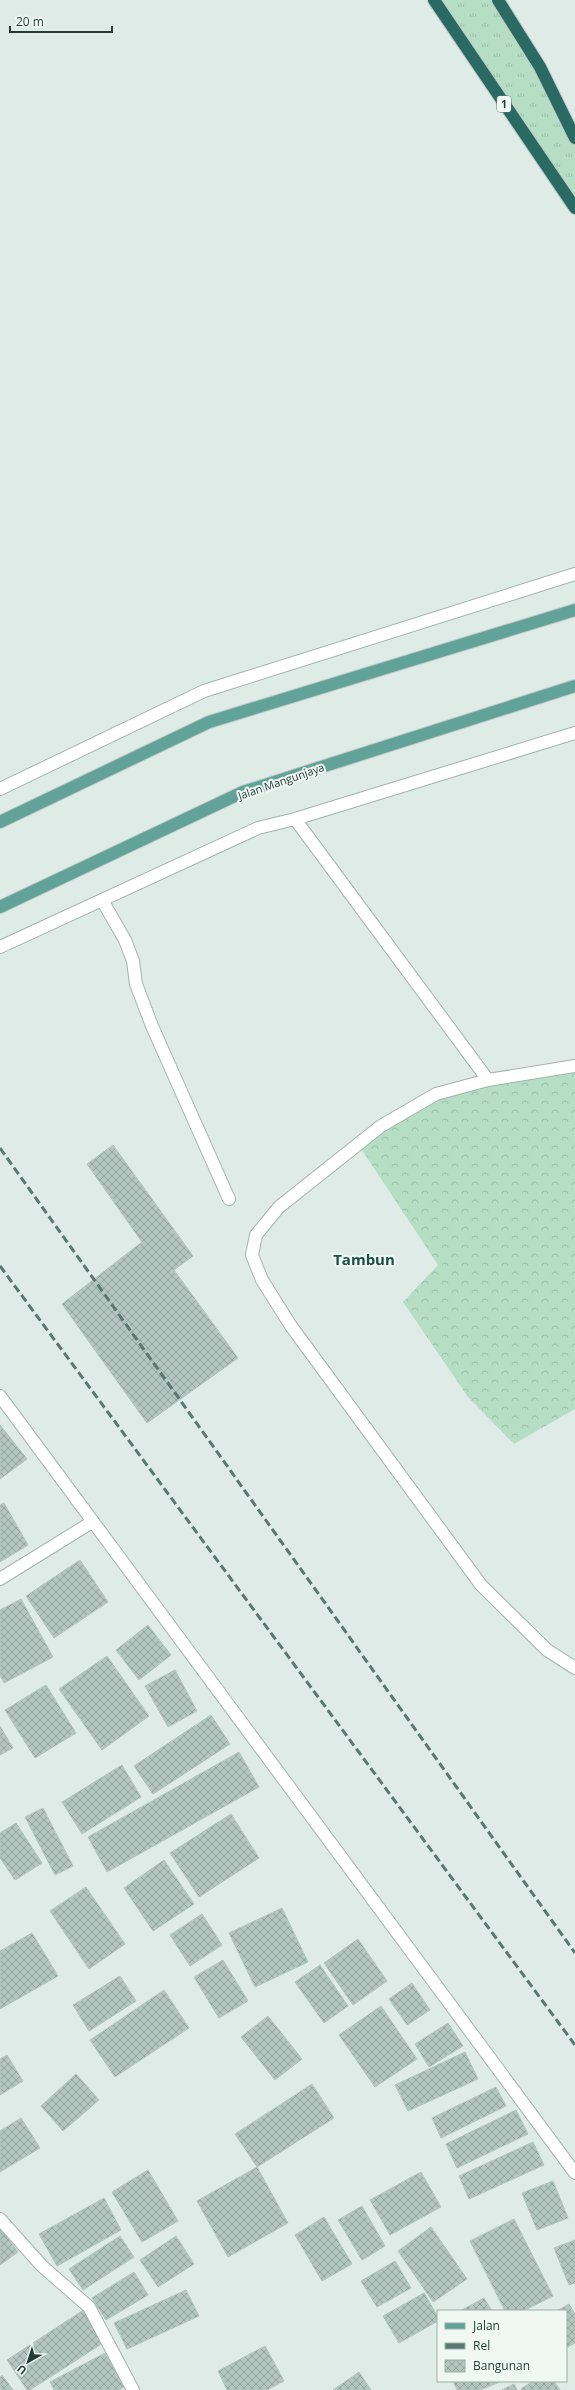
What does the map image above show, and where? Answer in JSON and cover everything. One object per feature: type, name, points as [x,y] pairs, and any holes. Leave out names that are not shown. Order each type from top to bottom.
[{"type":"highway","name":"1","points":[[434,0],[575,208]]},
{"type":"highway","points":[[498,0],[540,67],[575,138]]},
{"type":"main road","points":[[0,822],[209,722],[575,610]]},
{"type":"main road","name":"Jalan Mangunjaya","points":[[0,907],[243,792],[575,686]]},
{"type":"street","points":[[0,789],[204,691],[575,574]]},
{"type":"street","points":[[0,947],[258,828],[295,819],[575,734]]},
{"type":"street","points":[[295,819],[488,1080]]},
{"type":"street","points":[[102,900],[125,940],[133,961],[136,984],[152,1026],[229,1198]]},
{"type":"street","points":[[575,1066],[488,1080],[436,1094],[381,1126],[279,1207],[256,1235],[252,1255],[262,1280],[291,1326],[481,1585],[547,1650],[575,1668]]},
{"type":"street","points":[[0,1396],[575,2173]]},
{"type":"street","points":[[0,1579],[92,1522]]},
{"type":"street","points":[[0,2219],[42,2266],[89,2307],[133,2390]]},
{"type":"green space","points":[[434,0],[498,0],[575,138],[575,208]]},
{"type":"green space","points":[[575,1067],[575,1409],[514,1444],[468,1397],[403,1302],[438,1265],[358,1144],[436,1094]]},
{"type":"building","points":[[113,1145],[193,1256],[174,1270],[238,1358],[147,1423],[62,1304],[142,1242],[87,1164]]},
{"type":"building","points":[[0,1425],[27,1459],[0,1479]]},
{"type":"building","points":[[4,1503],[28,1545],[0,1562],[0,1505]]},
{"type":"building","points":[[80,1560],[108,1602],[54,1638],[26,1596]]},
{"type":"building","points":[[21,1599],[53,1657],[4,1683],[0,1675],[0,1610]]},
{"type":"building","points":[[148,1625],[171,1655],[139,1680],[116,1650]]},
{"type":"building","points":[[107,1656],[149,1716],[102,1750],[59,1689]]},
{"type":"building","points":[[175,1670],[197,1711],[168,1727],[145,1686]]},
{"type":"building","points":[[46,1685],[76,1733],[35,1758],[5,1710]]},
{"type":"building","points":[[211,1715],[230,1744],[153,1794],[134,1766]]},
{"type":"building","points":[[0,1726],[13,1748],[0,1755]]},
{"type":"building","points":[[239,1752],[259,1787],[107,1872],[88,1837]]},
{"type":"building","points":[[122,1765],[141,1797],[82,1834],[62,1802]]},
{"type":"building","points":[[43,1808],[73,1866],[55,1875],[25,1817]]},
{"type":"building","points":[[231,1814],[259,1858],[199,1897],[170,1853]]},
{"type":"building","points":[[16,1823],[42,1863],[15,1880],[0,1858],[0,1833]]},
{"type":"building","points":[[164,1860],[194,1904],[153,1931],[124,1888]]},
{"type":"building","points":[[86,1887],[125,1944],[89,1969],[50,1911]]},
{"type":"building","points":[[282,1908],[308,1962],[255,1987],[229,1933]]},
{"type":"building","points":[[202,1914],[222,1945],[190,1966],[170,1935]]},
{"type":"building","points":[[32,1933],[58,1976],[0,2009],[0,1951]]},
{"type":"building","points":[[358,1939],[387,1981],[353,2005],[324,1963]]},
{"type":"building","points":[[223,1960],[248,2001],[219,2018],[194,1977]]},
{"type":"building","points":[[320,1965],[348,2006],[324,2023],[295,1982]]},
{"type":"building","points":[[120,1976],[136,2001],[89,2031],[73,2005]]},
{"type":"building","points":[[412,1983],[430,2010],[407,2025],[389,1999]]},
{"type":"building","points":[[164,1990],[189,2028],[115,2077],[90,2040]]},
{"type":"building","points":[[381,2006],[417,2059],[375,2087],[339,2035]]},
{"type":"building","points":[[268,2016],[302,2059],[275,2080],[241,2037]]},
{"type":"building","points":[[448,2023],[463,2046],[429,2067],[415,2044]]},
{"type":"building","points":[[465,2052],[478,2079],[408,2111],[395,2085]]},
{"type":"building","points":[[7,2055],[23,2081],[0,2095],[0,2059]]},
{"type":"building","points":[[76,2074],[99,2100],[63,2131],[41,2106]]},
{"type":"building","points":[[312,2084],[334,2118],[257,2167],[235,2134]]},
{"type":"building","points":[[496,2087],[506,2106],[441,2138],[432,2118]]},
{"type":"building","points":[[516,2110],[528,2134],[457,2168],[446,2144]]},
{"type":"building","points":[[21,2118],[40,2148],[0,2172],[0,2131]]},
{"type":"building","points":[[533,2142],[544,2165],[469,2199],[459,2176]]},
{"type":"building","points":[[257,2167],[288,2223],[228,2257],[197,2201]]},
{"type":"building","points":[[148,2170],[178,2221],[142,2242],[112,2192]]},
{"type":"building","points":[[421,2172],[441,2207],[390,2235],[370,2200]]},
{"type":"building","points":[[553,2181],[568,2218],[537,2230],[522,2193]]},
{"type":"building","points":[[104,2198],[121,2230],[57,2266],[39,2234]]},
{"type":"building","points":[[362,2206],[385,2246],[362,2260],[338,2220]]},
{"type":"building","points":[[324,2217],[352,2264],[322,2281],[295,2235]]},
{"type":"building","points":[[514,2219],[553,2296],[525,2310],[504,2310],[470,2241]]},
{"type":"building","points":[[431,2227],[467,2279],[433,2302],[398,2251]]},
{"type":"building","points":[[0,2228],[18,2252],[0,2265]]},
{"type":"building","points":[[120,2236],[134,2257],[83,2290],[69,2269]]},
{"type":"building","points":[[176,2236],[194,2264],[158,2287],[140,2260]]},
{"type":"building","points":[[575,2240],[575,2283],[569,2285],[554,2248]]},
{"type":"building","points":[[395,2261],[411,2288],[377,2307],[361,2281]]},
{"type":"building","points":[[134,2272],[148,2295],[106,2320],[92,2298]]},
{"type":"building","points":[[186,2290],[199,2316],[127,2349],[114,2323]]},
{"type":"building","points":[[424,2293],[437,2315],[437,2322],[399,2343],[383,2316]]},
{"type":"building","points":[[484,2298],[491,2310],[462,2310]]},
{"type":"building","points":[[569,2304],[575,2314],[575,2343],[567,2347],[567,2310],[559,2310]]},
{"type":"building","points":[[85,2309],[106,2341],[30,2390],[27,2390],[7,2360]]},
{"type":"building","points":[[265,2346],[284,2381],[267,2390],[227,2390],[218,2371]]},
{"type":"building","points":[[105,2353],[124,2387],[119,2390],[54,2390],[50,2382]]},
{"type":"building","points":[[359,2372],[371,2390],[333,2390]]},
{"type":"building","points":[[2,2375],[13,2390],[0,2390],[0,2377]]},
{"type":"building","points":[[453,2382],[500,2382],[480,2390],[457,2390]]},
{"type":"building","points":[[532,2382],[555,2382],[560,2390],[522,2390],[521,2389]]},
{"type":"building","points":[[514,2384],[517,2390],[502,2390]]},
{"type":"railway","points":[[0,1148],[575,1953]]},
{"type":"railway","points":[[0,1266],[575,2045]]},
{"type":"district","name":"Tambun","points":[[364,1259]]}]
